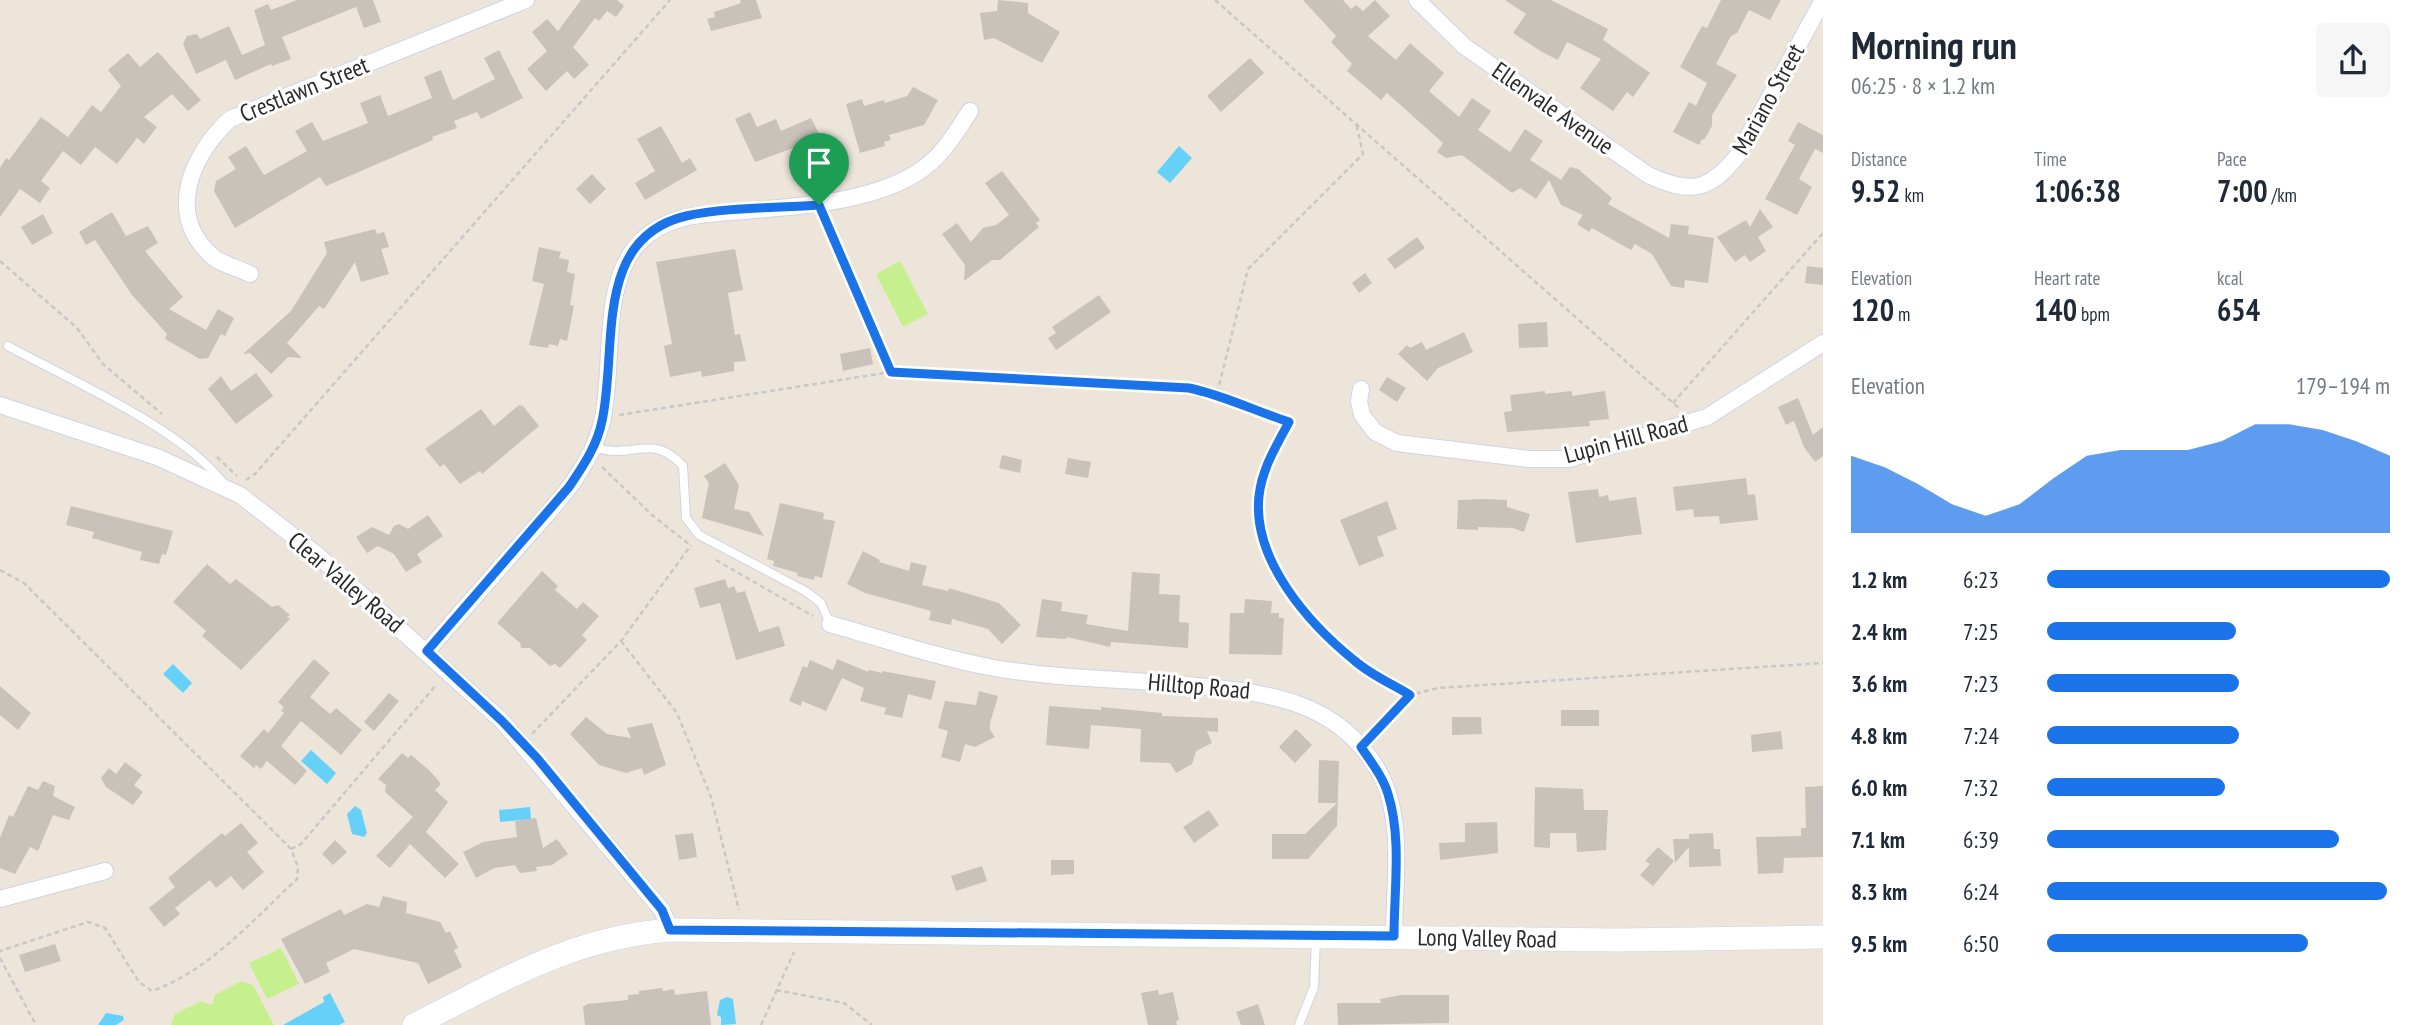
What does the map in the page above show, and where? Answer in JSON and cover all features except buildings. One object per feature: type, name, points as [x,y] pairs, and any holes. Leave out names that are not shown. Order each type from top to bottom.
[{"type":"street","name":"Crestlawn Street","points":[[250,274],[211,256],[187,223],[187,186],[208,139],[230,119],[526,0]]},
{"type":"street","name":"Ellenvale Avenue","points":[[1417,0],[1464,46],[1648,175],[1674,187],[1703,187]]},
{"type":"street","name":"Mariano Street","points":[[1703,187],[1723,174],[1738,155],[1823,0]]},
{"type":"street","points":[[427,651],[600,449],[611,368],[614,297],[620,271],[632,250],[667,222],[688,216],[819,205],[894,185],[924,169],[948,145],[970,111]]},
{"type":"street","name":"Lupin Hill Road","points":[[1362,389],[1359,401],[1362,415],[1375,432],[1397,443],[1529,459],[1569,459],[1707,417],[1823,343]]},
{"type":"street","name":"Clear Valley Road","points":[[0,405],[157,457],[227,488],[314,554],[427,651],[502,721],[537,758],[662,910],[670,930]]},
{"type":"street","name":"Hilltop Road","points":[[830,624],[993,668],[1264,692],[1308,708],[1341,727],[1361,747],[1379,773],[1388,794],[1395,824],[1394,936]]},
{"type":"street","points":[[0,900],[105,872]]},
{"type":"street","name":"Long Valley Road","points":[[414,1025],[551,956],[614,936],[670,930],[1619,940],[1823,937]]},
{"type":"lane","points":[[8,346],[160,430],[200,456],[227,488]]},
{"type":"lane","points":[[600,449],[654,447],[669,451],[683,466],[686,518],[699,535],[805,591],[821,603],[830,624]]},
{"type":"lane","points":[[1299,1025],[1308,1008],[1314,987],[1316,936]]},
{"type":"path","points":[[210,451],[232,468],[241,483],[255,474],[670,0]]},
{"type":"path","points":[[1215,0],[1693,421]]},
{"type":"path","points":[[1217,394],[1248,269],[1363,154],[1356,123]]},
{"type":"path","points":[[819,205],[891,372]]},
{"type":"path","points":[[1673,403],[1823,233]]},
{"type":"path","points":[[0,261],[77,328],[103,364],[166,417]]},
{"type":"path","points":[[617,416],[891,372],[1126,382],[1189,388],[1217,394],[1239,405],[1289,422],[1266,464],[1259,496],[1260,532],[1279,574],[1316,625],[1356,663],[1410,695]]},
{"type":"path","points":[[595,471],[600,449]]},
{"type":"path","points":[[523,725],[532,734],[621,641],[691,545]]},
{"type":"path","points":[[0,570],[24,583],[291,849],[298,867],[297,878],[219,951],[179,982],[152,991],[139,982],[105,928],[88,922],[0,951]]},
{"type":"path","points":[[621,641],[677,713],[711,797],[742,931]]},
{"type":"path","points":[[1361,747],[1410,695],[1438,688],[1823,663]]},
{"type":"path","points":[[291,849],[301,844],[448,671]]},
{"type":"path","points":[[761,1025],[796,948],[783,948]]},
{"type":"path","points":[[0,958],[36,1025]]},
{"type":"path","points":[[776,989],[844,1003],[872,1025]]},
{"type":"green space","points":[[900,261],[928,314],[903,327],[876,274]]},
{"type":"green space","points":[[281,948],[299,984],[267,999],[249,963]]},
{"type":"green space","points":[[241,981],[253,985],[274,1025],[171,1025],[175,1014],[201,1001],[212,1005],[215,995]]},
{"type":"water","points":[[1179,146],[1192,158],[1170,183],[1157,172]]},
{"type":"water","points":[[173,664],[192,683],[183,693],[163,674]]},
{"type":"water","points":[[311,750],[336,773],[327,784],[301,761]]},
{"type":"water","points":[[355,806],[361,810],[367,833],[364,837],[352,834],[347,814]]},
{"type":"water","points":[[530,807],[531,819],[500,822],[499,810]]},
{"type":"water","points":[[330,993],[345,1022],[339,1025],[283,1025],[324,1002],[323,997]]},
{"type":"water","points":[[727,997],[733,999],[736,1024],[721,1025],[721,1017],[717,1015],[720,1000]]},
{"type":"water","points":[[106,1013],[123,1016],[124,1020],[116,1025],[98,1025]]},
{"type":"route","points":[[819,205],[891,372],[1126,382],[1189,388],[1217,394],[1239,405],[1289,422],[1266,464],[1259,496],[1260,532],[1279,574],[1316,625],[1356,663],[1410,695],[1361,747],[1379,773],[1388,794],[1395,824],[1394,936],[670,930],[668,919],[662,910],[537,758],[502,721],[427,651],[569,487],[589,457],[602,422],[611,368],[614,297],[620,271],[632,250],[667,222],[688,216],[819,205]]}]
